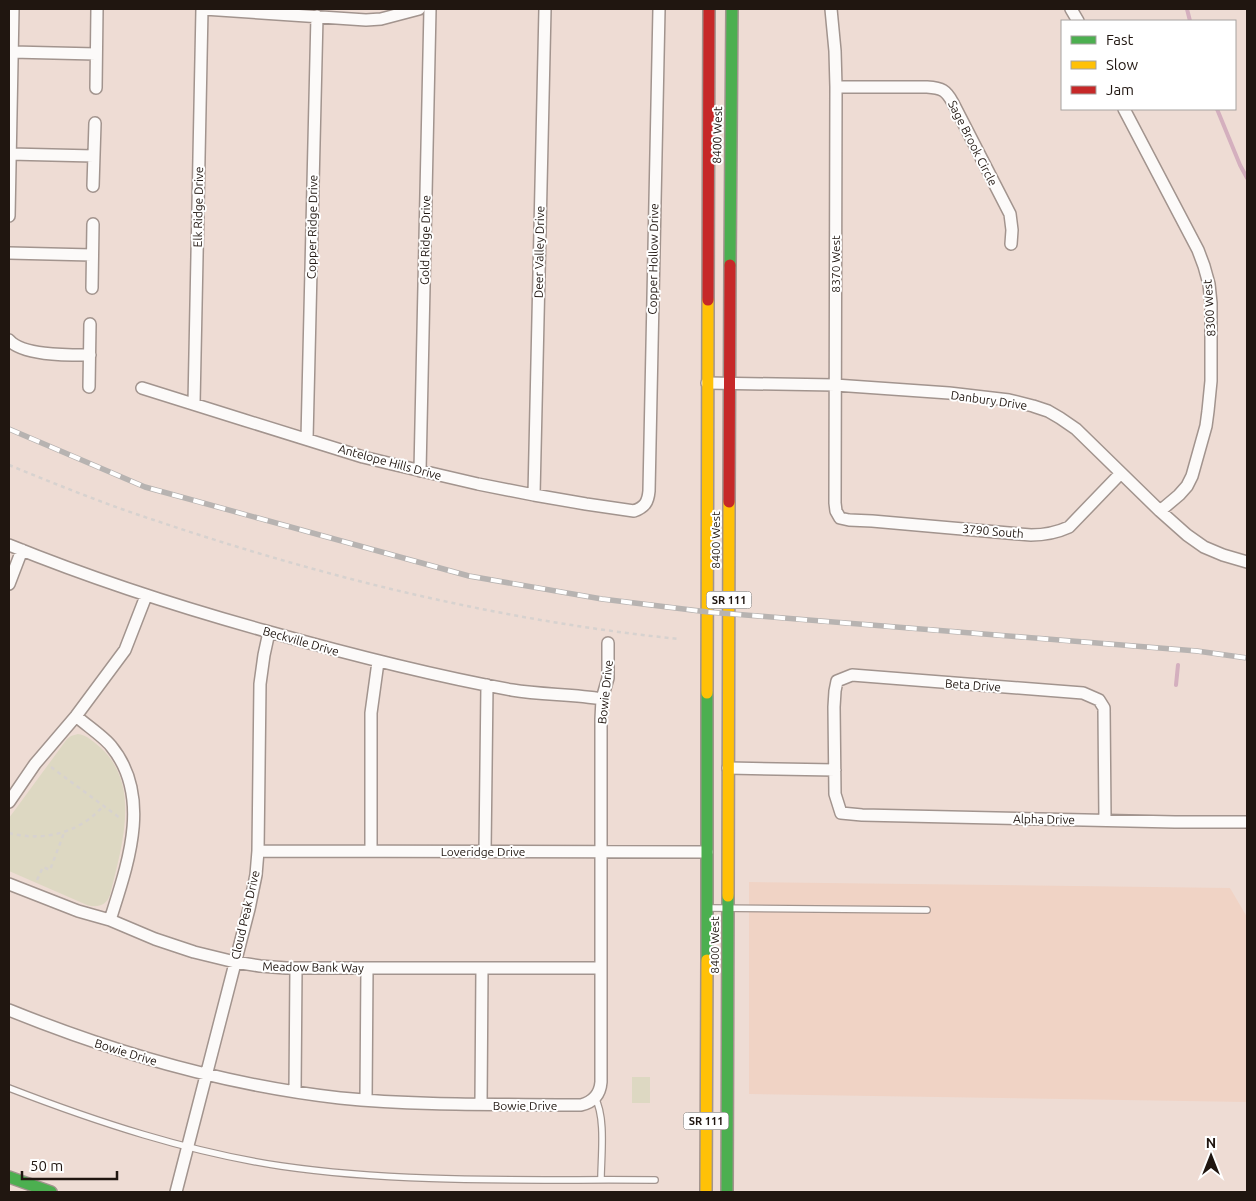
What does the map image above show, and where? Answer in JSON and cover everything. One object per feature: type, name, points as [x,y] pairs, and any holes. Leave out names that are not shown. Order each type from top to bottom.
[{"type":"main road","name":"8400 West","points":[[706,1192],[709,9]]},
{"type":"main road","name":"8400 West","points":[[727,1192],[732,9]]},
{"type":"main road","points":[[9,1177],[52,1192]]},
{"type":"street","points":[[9,216],[9,110],[13,9]]},
{"type":"street","points":[[96,88],[97,9]]},
{"type":"street","points":[[203,9],[366,20],[381,19],[419,9]]},
{"type":"street","name":"Elk Ridge Drive","points":[[194,404],[203,9]]},
{"type":"street","name":"Gold Ridge Drive","points":[[420,470],[430,9]]},
{"type":"street","name":"Deer Valley Drive","points":[[534,495],[544,9]]},
{"type":"street","name":"Copper Hollow Drive","points":[[643,507],[648,499],[649,491],[659,9]]},
{"type":"street","name":"8370 West","points":[[831,9],[836,87],[835,503],[836,511],[840,518]]},
{"type":"street","points":[[1071,9],[1077,20]]},
{"type":"street","name":"Copper Ridge Drive","points":[[307,438],[317,16]]},
{"type":"street","points":[[12,52],[96,54]]},
{"type":"street","name":"Sage Brook Circle","points":[[836,87],[927,87],[944,90],[953,103],[1010,214],[1011,244]]},
{"type":"street","name":"8300 West","points":[[1125,110],[1198,250],[1210,284],[1211,381],[1206,426],[1188,486],[1160,511]]},
{"type":"street","points":[[93,186],[95,123]]},
{"type":"street","points":[[10,154],[94,156]]},
{"type":"street","points":[[92,288],[93,224]]},
{"type":"street","points":[[9,253],[92,255]]},
{"type":"street","points":[[89,387],[90,324]]},
{"type":"street","points":[[9,340],[11,343],[22,348],[48,354],[90,355]]},
{"type":"street","name":"Danbury Drive","points":[[707,383],[835,385],[1009,400],[1033,406],[1048,411],[1076,429],[1187,535],[1204,547],[1247,562]]},
{"type":"street","name":"Antelope Hills Drive","points":[[142,388],[363,457],[534,495],[634,511],[643,507]]},
{"type":"street","name":"3790 South","points":[[840,518],[1047,535],[1069,527],[1121,473]]},
{"type":"street","name":"Beckville Drive","points":[[9,545],[146,596],[378,662],[537,694],[602,698]]},
{"type":"street","points":[[9,584],[22,550]]},
{"type":"street","points":[[9,802],[35,764],[76,716],[126,650],[146,596]]},
{"type":"street","name":"Cloud Peak Drive","points":[[176,1192],[252,892],[258,851],[260,684],[269,632]]},
{"type":"street","name":"Bowie Drive","points":[[9,1010],[79,1037],[120,1050],[206,1075],[270,1088],[366,1100],[422,1103],[586,1104],[595,1098],[601,1082],[601,719],[602,698],[608,678],[608,643]]},
{"type":"street","points":[[372,851],[371,713],[378,662]]},
{"type":"street","name":"Beta Drive","points":[[835,770],[835,690],[837,681],[852,675],[1083,693],[1099,700],[1104,708],[1105,820]]},
{"type":"street","points":[[485,851],[487,685]]},
{"type":"street","points":[[76,716],[111,746],[125,768],[134,804],[134,826],[130,851],[110,920]]},
{"type":"street","points":[[728,768],[835,770]]},
{"type":"street","name":"Alpha Drive","points":[[835,770],[835,794],[841,813],[862,815],[1247,822]]},
{"type":"street","name":"Loveridge Drive","points":[[258,851],[707,852]]},
{"type":"street","name":"Meadow Bank Way","points":[[9,884],[78,911],[110,920],[155,939],[208,956],[260,966],[296,968],[600,968]]},
{"type":"street","points":[[296,968],[296,1092]]},
{"type":"street","points":[[366,1100],[367,968]]},
{"type":"street","points":[[481,1104],[482,968]]},
{"type":"lane","points":[[707,908],[927,910]]},
{"type":"lane","points":[[9,1088],[151,1137],[241,1159],[280,1166],[356,1174],[428,1178],[655,1180]]},
{"type":"lane","points":[[595,1098],[600,1108],[602,1120],[601,1179]]},
{"type":"path","points":[[9,466],[156,521],[353,580],[480,608],[606,630],[679,639]]},
{"type":"path","points":[[51,767],[120,818]]},
{"type":"path","points":[[9,833],[36,837],[64,832],[74,829],[89,819],[103,806]]},
{"type":"path","points":[[37,880],[43,867],[50,870],[64,832]]},
{"type":"shaded area","points":[[78,734],[93,741],[114,763],[125,799],[123,838],[110,895],[104,904],[98,906],[87,905],[9,871],[9,818],[67,739]]},
{"type":"shaded area","points":[[749,882],[1230,888],[1247,917],[1247,1102],[749,1094]]},
{"type":"shaded area","points":[[632,1077],[650,1077],[650,1103],[632,1103]]},
{"type":"waterway","points":[[1187,9],[1190,20]]},
{"type":"waterway","points":[[1217,110],[1247,178]]},
{"type":"waterway","points":[[1176,685],[1178,665]]},
{"type":"railway","points":[[9,429],[145,487],[469,576],[602,599],[708,612],[1197,651],[1247,658]]},
{"type":"traffic: fast","points":[[730,265],[732,9]]},
{"type":"traffic: fast","points":[[707,693],[707,960]]},
{"type":"traffic: fast","points":[[727,1192],[728,896]]},
{"type":"traffic: fast","points":[[9,1177],[51,1192]]},
{"type":"traffic: slow","points":[[707,693],[708,300]]},
{"type":"traffic: slow","points":[[728,896],[729,502]]},
{"type":"traffic: slow","points":[[706,1192],[707,960]]},
{"type":"traffic: jam","points":[[708,300],[709,9]]},
{"type":"traffic: jam","points":[[729,502],[730,265]]}]
